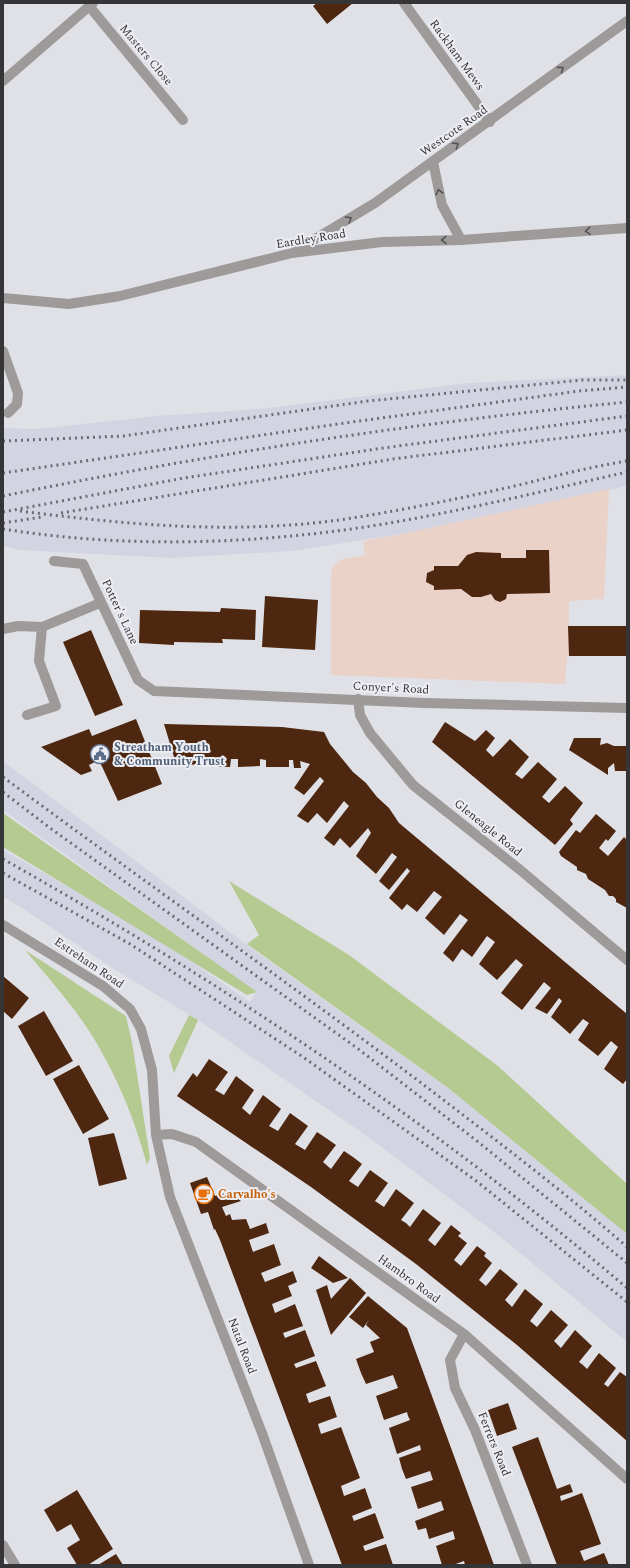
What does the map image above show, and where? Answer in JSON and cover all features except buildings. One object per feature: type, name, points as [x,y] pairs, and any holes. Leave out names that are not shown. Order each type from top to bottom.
[{"type":"street","name":"Rackham Mews","points":[[404,3],[490,122]]},
{"type":"street","points":[[3,81],[91,5]]},
{"type":"street","name":"Masters Close","points":[[91,5],[183,120]]},
{"type":"street","name":"Westcote Road","points":[[292,253],[375,203],[490,122],[627,21]]},
{"type":"street","points":[[433,162],[442,205],[461,240]]},
{"type":"street","name":"Eardley Road","points":[[3,298],[69,304],[120,296],[292,253],[382,242],[461,240],[627,228]]},
{"type":"street","points":[[3,351],[18,394],[17,404],[8,413]]},
{"type":"street","name":"Potter's Lane","points":[[54,561],[83,564],[100,603],[138,680],[154,691]]},
{"type":"street","points":[[3,629],[18,626],[42,627],[100,603]]},
{"type":"street","points":[[27,715],[56,706],[39,661],[42,627]]},
{"type":"street","name":"Conyer's Road","points":[[154,691],[424,703],[627,708]]},
{"type":"street","name":"Gleneagle Road","points":[[358,699],[360,715],[370,733],[413,785],[519,869],[627,960]]},
{"type":"street","name":"Estreham Road","points":[[3,925],[103,986],[130,1009],[141,1029],[152,1070],[156,1135]]},
{"type":"street","name":"Hambro Road","points":[[156,1135],[172,1134],[196,1142],[464,1334],[627,1479]]},
{"type":"street","name":"Natal Road","points":[[156,1135],[170,1197],[259,1426],[309,1565]]},
{"type":"street","name":"Ferrers Road","points":[[464,1334],[450,1360],[455,1388],[475,1430],[527,1565]]},
{"type":"street","points":[[3,1545],[15,1565]]},
{"type":"shaded area","points":[[627,375],[627,486],[407,533],[293,551],[170,558],[20,550],[3,546],[3,428],[38,429],[157,416],[261,409],[469,383]]},
{"type":"shaded area","points":[[609,489],[604,599],[569,601],[569,656],[567,658],[565,684],[331,675],[331,574],[333,566],[339,560],[365,555],[363,541],[407,533]]},
{"type":"shaded area","points":[[3,761],[251,948],[447,1087],[627,1234],[627,1342],[503,1239],[371,1139],[198,1020],[111,967],[3,897],[3,850],[147,931],[250,1002],[256,992],[3,810]]},
{"type":"green space","points":[[3,813],[257,992],[247,995],[3,847]]},
{"type":"green space","points":[[229,881],[349,955],[498,1066],[627,1184],[627,1234],[447,1087],[247,944],[259,935]]},
{"type":"green space","points":[[25,950],[126,1016],[132,1042],[150,1158],[147,1165],[127,1106],[115,1077],[100,1049],[84,1023],[55,985]]},
{"type":"green space","points":[[189,1015],[198,1020],[174,1073],[169,1056]]},
{"type":"railway","points":[[3,441],[123,436],[368,401],[582,380],[627,380]]},
{"type":"railway","points":[[3,473],[345,423],[579,391],[627,387]]},
{"type":"railway","points":[[3,496],[158,466],[392,429],[627,402]]},
{"type":"railway","points":[[3,512],[184,478],[383,448],[627,416]]},
{"type":"railway","points":[[61,513],[393,459],[627,430]]},
{"type":"railway","points":[[20,511],[142,524],[183,526],[224,527],[305,524],[346,519],[433,504],[627,461]]},
{"type":"railway","points":[[3,529],[45,535],[131,541],[174,542],[259,539],[380,525],[486,504],[627,472]]},
{"type":"railway","points":[[3,523],[42,517]]},
{"type":"railway","points":[[3,777],[383,1054],[534,1170],[627,1247]]},
{"type":"railway","points":[[3,792],[50,828],[357,1048],[477,1141],[627,1263]]},
{"type":"railway","points":[[3,859],[166,955],[326,1058],[479,1169],[627,1288]]},
{"type":"railway","points":[[3,873],[130,944],[303,1057],[475,1180],[627,1302]]},
{"type":"place","name":"Streatham Youth & Community Trust","points":[[100,754]]},
{"type":"place","name":"Carvalho's","points":[[204,1194]]}]
